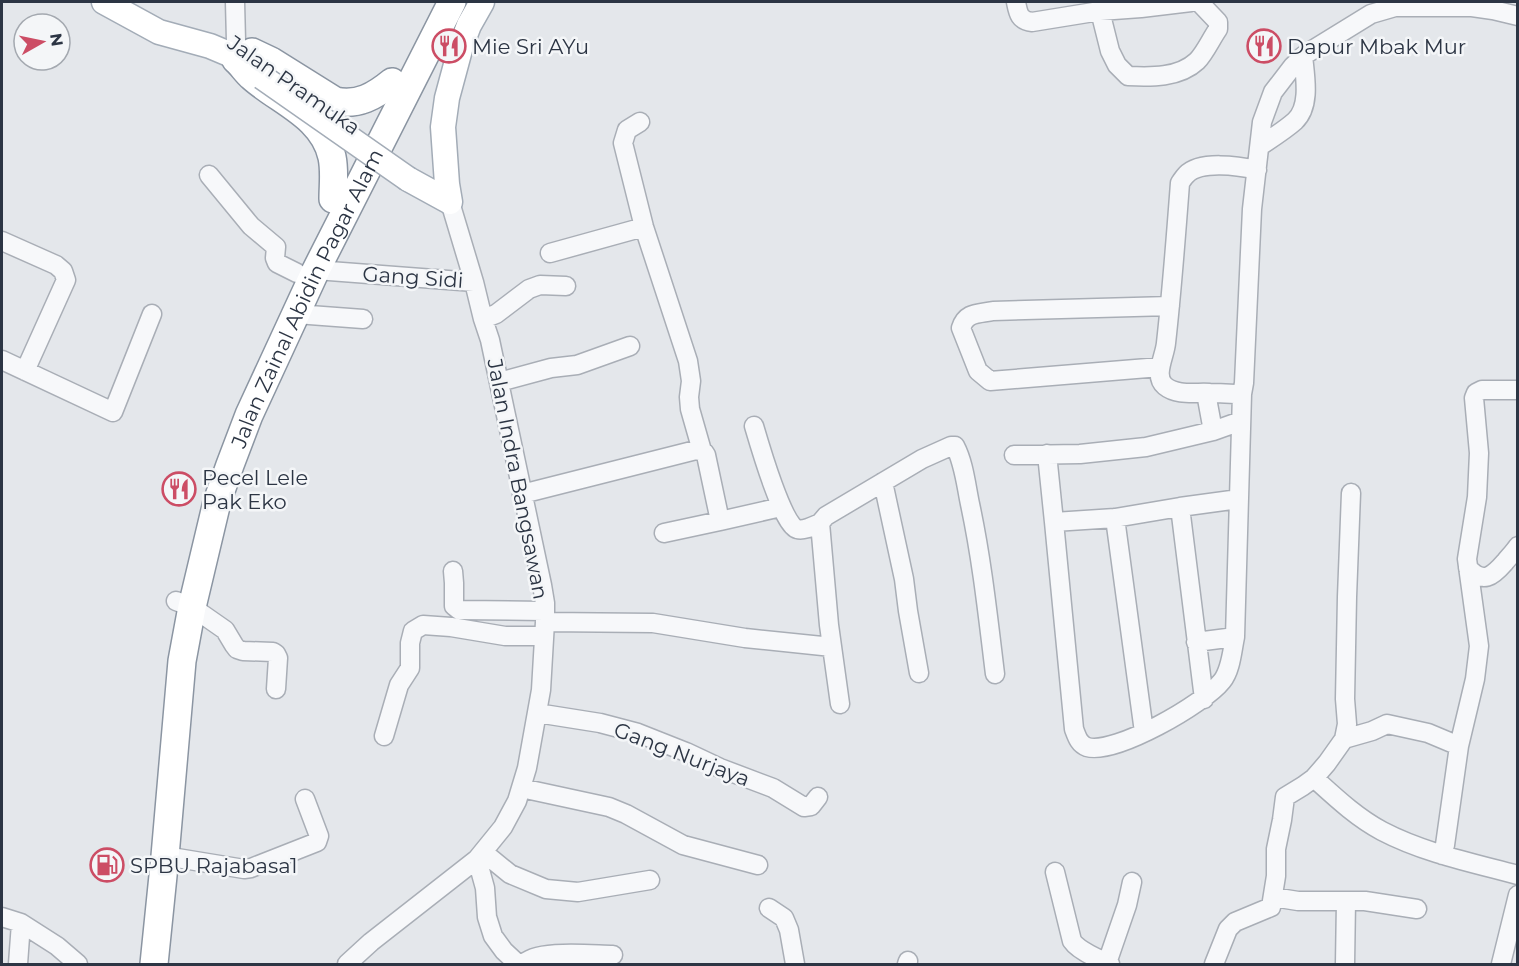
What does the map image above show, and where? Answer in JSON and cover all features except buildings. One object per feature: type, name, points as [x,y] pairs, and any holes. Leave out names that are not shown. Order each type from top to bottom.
[{"type":"highway","name":"Jalan Zainal Abidin Pagar Alam","points":[[136,964],[166,667],[184,604],[230,465],[249,416],[296,314],[306,271],[333,199],[432,2]]},
{"type":"highway","name":"Jalan Zainal Abidin Pagar Alam","points":[[154,964],[182,661],[190,538],[205,484],[233,409],[452,2]]},
{"type":"highway","points":[[333,199],[331,154],[319,130],[304,114],[252,77],[251,59],[271,61],[335,101],[347,103],[365,99],[392,81]]},
{"type":"highway","points":[[319,130],[331,130],[340,121],[340,108],[335,101]]},
{"type":"main road","name":"Jalan Pramuka","points":[[104,2],[159,32],[251,59]]},
{"type":"main road","name":"Jalan Pramuka","points":[[133,2],[159,16],[210,31],[341,118],[412,173],[449,193]]},
{"type":"main road","name":"Jalan Indra Bangsawan","points":[[449,193],[443,127],[447,98],[460,46],[482,2]]},
{"type":"street","points":[[235,2],[251,59]]},
{"type":"street","points":[[1016,2],[1018,14],[1026,21],[1032,22],[1100,11],[1191,2]]},
{"type":"street","points":[[1100,11],[1107,41],[1117,65],[1128,76],[1148,77],[1168,75],[1187,68],[1198,60],[1219,25],[1199,2]]},
{"type":"street","points":[[1047,454],[1074,729],[1078,740],[1086,747],[1095,748],[1118,744],[1173,719],[1204,699],[1223,680],[1230,663],[1235,637],[1242,394],[1252,209],[1262,122],[1273,92],[1303,56],[1371,14],[1395,7],[1472,7],[1493,9],[1518,16]]},
{"type":"street","points":[[1260,146],[1297,119],[1303,109],[1305,81],[1303,56]]},
{"type":"street","points":[[640,122],[627,130],[622,143],[644,227],[688,361],[691,381],[690,410],[697,451]]},
{"type":"street","points":[[1242,394],[1197,394],[1171,390],[1163,385],[1160,367],[1165,352],[1170,306],[1180,183],[1187,173],[1206,167],[1238,166],[1257,170]]},
{"type":"street","points":[[209,175],[250,226],[276,247],[277,264],[306,271]]},
{"type":"street","name":"Jalan Indra Bangsawan","points":[[347,964],[371,942],[480,856],[503,827],[517,801],[527,768],[541,690],[544,623],[542,585],[490,340],[449,193]]},
{"type":"street","points":[[550,253],[644,227]]},
{"type":"street","points":[[2,242],[56,265],[63,271],[66,280],[25,372]]},
{"type":"street","name":"Gang Sidi","points":[[306,271],[474,282]]},
{"type":"street","points":[[483,319],[496,314],[529,289],[540,285],[566,286]]},
{"type":"street","points":[[1160,367],[990,381],[978,370],[961,328],[963,319],[969,315],[993,311],[1170,306]]},
{"type":"street","points":[[2,360],[112,412],[152,314]]},
{"type":"street","points":[[296,314],[363,319]]},
{"type":"street","points":[[498,382],[551,368],[577,365],[630,346]]},
{"type":"street","points":[[1442,855],[1459,747],[1475,679],[1479,646],[1468,568],[1468,550],[1477,496],[1479,453],[1474,398],[1476,393],[1482,390],[1518,390]]},
{"type":"street","points":[[1206,393],[1213,431]]},
{"type":"street","points":[[1014,455],[1080,454],[1146,447],[1213,431],[1241,421]]},
{"type":"street","points":[[754,426],[781,507],[789,523],[794,529],[800,530],[820,523],[826,516],[922,459],[955,446],[963,470],[982,569],[995,674]]},
{"type":"street","points":[[522,494],[697,451],[706,455],[720,521]]},
{"type":"street","points":[[883,482],[904,579],[919,673]]},
{"type":"street","points":[[1214,964],[1228,929],[1235,922],[1271,907],[1276,876],[1276,849],[1285,797],[1314,778],[1327,763],[1346,725],[1351,493]]},
{"type":"street","points":[[1054,522],[1115,518],[1239,499]]},
{"type":"street","points":[[664,533],[781,507]]},
{"type":"street","points":[[1180,507],[1204,699]]},
{"type":"street","points":[[1115,518],[1144,732]]},
{"type":"street","points":[[820,523],[840,704]]},
{"type":"street","points":[[1468,568],[1474,575],[1482,578],[1490,576],[1497,572],[1518,546]]},
{"type":"street","points":[[453,571],[454,606],[459,610],[544,623],[653,623],[745,638],[832,647]]},
{"type":"street","points":[[184,604],[225,630],[237,649],[276,654],[278,658],[276,689]]},
{"type":"street","points":[[384,736],[399,685],[410,668],[410,643],[413,631],[423,625],[505,636],[544,623]]},
{"type":"street","points":[[1196,642],[1235,637]]},
{"type":"street","name":"Gang Nurjaya","points":[[537,713],[600,723],[638,733],[773,788],[804,807],[811,806],[818,797]]},
{"type":"street","points":[[1346,725],[1372,731],[1387,724],[1428,733],[1459,747]]},
{"type":"street","points":[[1314,778],[1352,812],[1383,831],[1442,855],[1518,875]]},
{"type":"street","points":[[521,788],[609,807],[683,845],[758,865]]},
{"type":"street","points":[[165,856],[244,869],[317,842],[319,836],[304,799]]},
{"type":"street","points":[[480,856],[510,874],[546,889],[578,892],[650,880]]},
{"type":"street","points":[[480,856],[487,918],[493,936],[518,964]]},
{"type":"street","points":[[1055,873],[1071,941],[1080,949],[1109,964],[1132,882]]},
{"type":"street","points":[[1501,964],[1518,895]]},
{"type":"street","points":[[1273,897],[1298,901],[1365,901],[1417,909]]},
{"type":"street","points":[[1345,964],[1346,901]]},
{"type":"street","points":[[769,908],[784,918],[789,930],[795,964]]},
{"type":"street","points":[[2,917],[21,922],[57,946],[78,964]]},
{"type":"street","points":[[18,964],[21,922]]},
{"type":"street","points":[[524,964],[543,955],[613,955]]},
{"type":"place","name":"Mie Sri AYu","points":[[449,46]]},
{"type":"place","name":"Dapur Mbak Mur","points":[[1264,46]]},
{"type":"place","name":"Pecel Lele Pak Eko","points":[[179,489]]},
{"type":"place","name":"SPBU Rajabasa1","points":[[107,865]]}]
